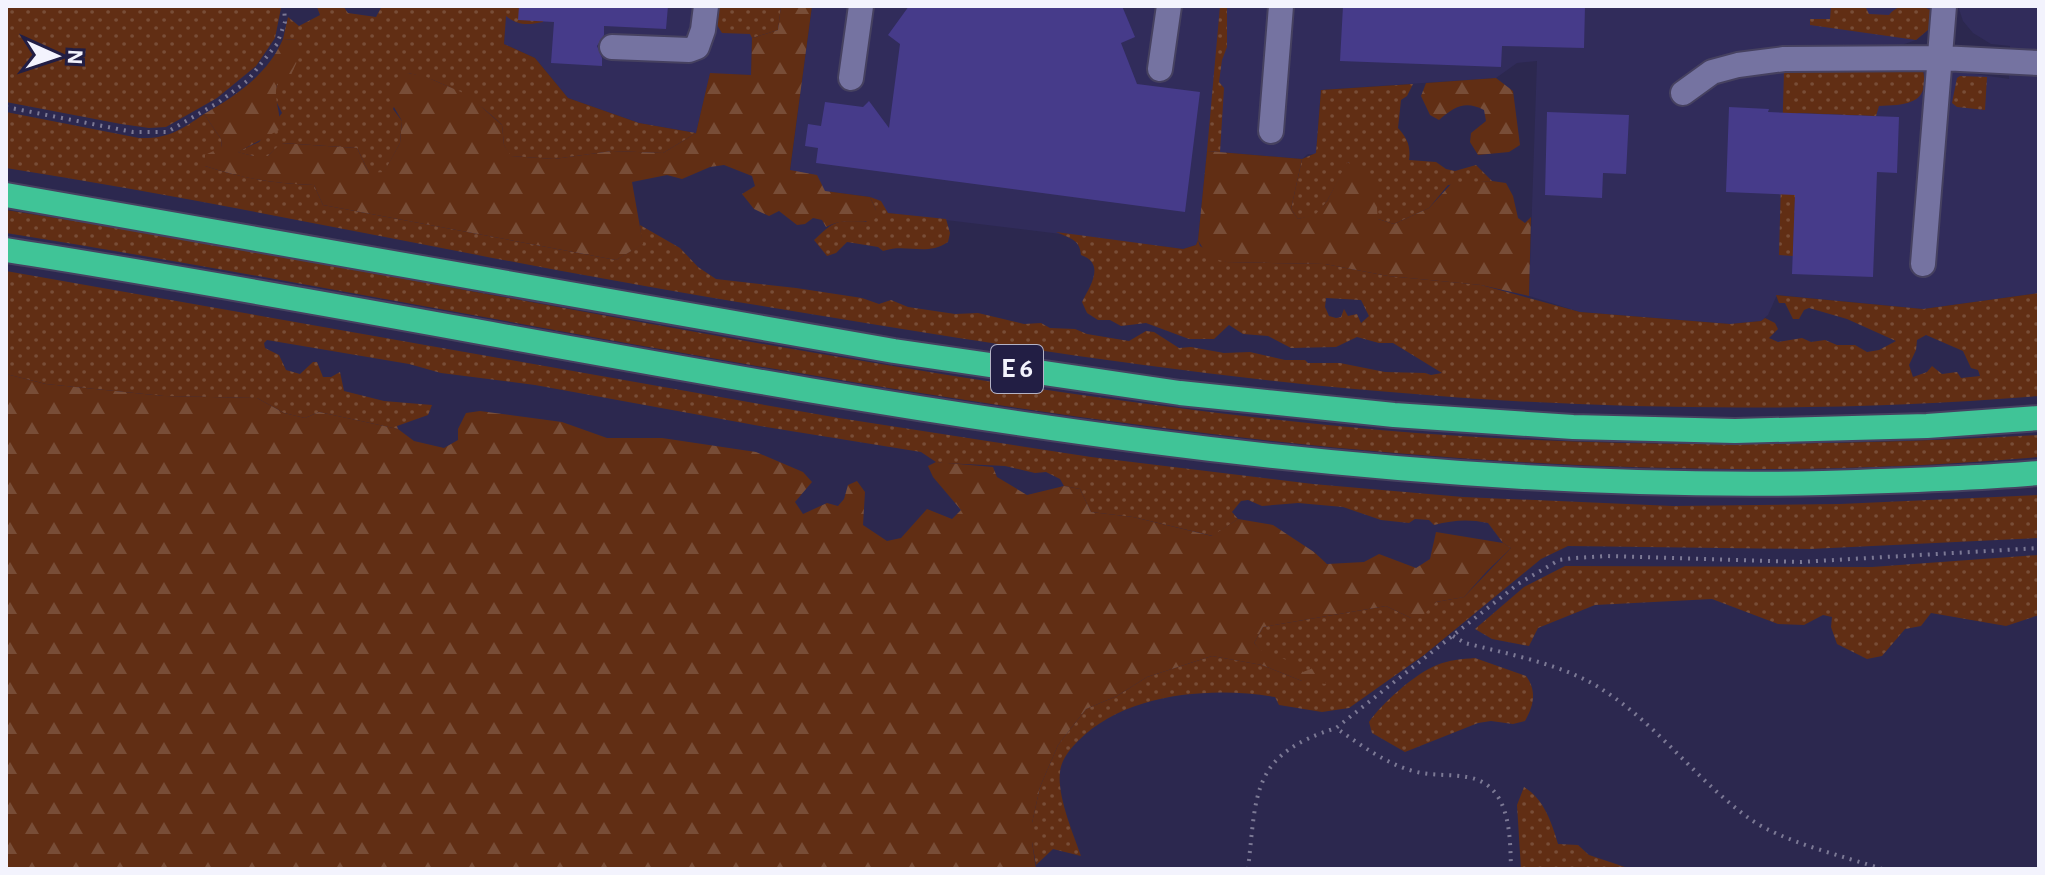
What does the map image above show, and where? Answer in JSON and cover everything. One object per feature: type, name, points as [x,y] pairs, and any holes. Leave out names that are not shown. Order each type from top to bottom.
[{"type":"highway","name":"E 6","points":[[6,195],[894,351],[1180,393],[1394,415],[1573,427],[1735,431],[1927,426],[2039,418]]},
{"type":"highway","name":"E 6","points":[[6,250],[758,382],[971,417],[1234,453],[1472,475],[1644,483],[1910,481],[2039,473]]},
{"type":"street","points":[[612,47],[689,50],[697,47],[706,6]]},
{"type":"street","points":[[851,78],[861,6]]},
{"type":"street","points":[[1160,69],[1169,6]]},
{"type":"street","points":[[1271,131],[1281,6]]},
{"type":"street","points":[[1923,264],[1944,6]]},
{"type":"street","points":[[1683,93],[1712,72],[1784,59],[1941,58],[2039,63]]},
{"type":"path","points":[[6,107],[133,132],[167,132],[219,102],[259,68],[282,32],[284,6]]},
{"type":"path","points":[[1248,869],[1256,798],[1273,761],[1297,743],[1336,728],[1518,584],[1559,560],[1606,556],[1800,562],[2039,548]]},
{"type":"path","points":[[1453,636],[1465,643],[1546,664],[1602,688],[1752,820],[1797,841],[1882,869]]},
{"type":"path","points":[[1336,728],[1387,762],[1418,772],[1472,777],[1488,786],[1504,804],[1511,869]]},
{"type":"shaded area","points":[[506,6],[781,6],[752,38],[751,75],[710,74],[696,133],[639,123],[568,98],[535,58],[504,44]]},
{"type":"shaded area","points":[[812,6],[1935,6],[1928,30],[1916,40],[1896,47],[1922,66],[2009,79],[2010,46],[1991,44],[1973,33],[1963,21],[1958,6],[2039,6],[2039,293],[1923,309],[1777,295],[1768,315],[1761,321],[1730,324],[1580,312],[1529,296],[1537,61],[1517,63],[1496,78],[1321,90],[1316,154],[1308,154],[1302,159],[1207,151],[1198,240],[1196,245],[1183,249],[888,213],[870,197],[825,191],[790,171]]},
{"type":"green space","points":[[1912,5],[1935,14],[1928,30],[1916,40],[1810,25],[1810,19],[1830,19],[1831,6],[1865,6],[1869,14],[1889,15],[1899,7]]},
{"type":"green space","points":[[6,6],[281,8],[275,38],[256,66],[217,98],[166,127],[149,128],[6,102]]},
{"type":"green space","points":[[343,6],[348,13],[376,17],[382,6],[544,6],[543,22],[523,24],[506,16],[504,44],[535,58],[568,98],[639,123],[696,133],[663,153],[612,151],[554,159],[510,156],[504,145],[502,125],[482,107],[447,86],[408,73],[393,109],[402,121],[400,143],[384,173],[369,173],[357,148],[282,143],[268,156],[237,152],[259,142],[282,113],[274,97],[297,40],[283,39],[288,17],[299,26],[320,15],[317,7]]},
{"type":"green space","points":[[715,6],[781,6],[778,30],[752,38],[750,34],[722,33],[714,20]]},
{"type":"green space","points":[[781,6],[812,6],[790,170],[817,175],[825,191],[870,197],[876,210],[875,219],[840,222],[826,227],[822,220],[813,218],[797,225],[779,211],[769,216],[754,209],[742,194],[755,186],[752,176],[724,165],[710,167],[682,179],[667,175],[632,182],[643,244],[616,260],[323,205],[314,185],[258,180],[205,166],[205,155],[222,147],[221,139],[204,114],[250,83],[269,63],[283,39],[297,40],[301,53],[290,77],[277,84],[279,130],[238,152],[268,156],[281,143],[357,148],[369,173],[384,172],[400,143],[402,121],[387,95],[391,80],[408,73],[424,76],[468,95],[502,125],[504,145],[511,156],[554,159],[612,151],[663,153],[696,133],[710,73],[751,75],[752,38],[778,30]]},
{"type":"green space","points":[[1220,6],[1227,6],[1227,47],[1219,82],[1224,88],[1220,152],[1207,151]]},
{"type":"green space","points":[[1922,66],[1924,88],[1920,95],[1908,103],[1879,106],[1876,116],[1798,113],[1793,256],[1779,255],[1784,70]]},
{"type":"green space","points":[[1960,76],[1987,77],[1985,110],[1957,107],[1952,103]]},
{"type":"green space","points":[[1496,78],[1513,91],[1520,145],[1509,152],[1478,155],[1470,142],[1471,133],[1486,121],[1484,110],[1460,106],[1439,120],[1430,115],[1421,96],[1426,83]]},
{"type":"green space","points":[[1413,84],[1401,100],[1398,128],[1408,142],[1409,160],[1436,162],[1455,171],[1476,165],[1492,181],[1448,185],[1429,208],[1394,224],[1378,219],[1348,162],[1316,215],[1298,219],[1291,209],[1302,159],[1316,153],[1321,90]]},
{"type":"green space","points":[[6,112],[139,138],[174,132],[204,114],[221,139],[222,148],[205,166],[259,180],[314,185],[323,205],[616,260],[642,244],[640,225],[680,248],[698,267],[716,279],[862,298],[879,304],[891,300],[908,307],[955,314],[978,313],[1024,324],[1041,323],[1050,328],[1075,329],[1129,341],[1146,331],[1154,332],[1179,348],[1224,353],[1250,352],[1308,363],[1340,363],[1385,372],[1431,375],[1442,373],[1393,343],[1357,337],[1336,347],[1291,348],[1268,336],[1243,334],[1229,325],[1214,339],[1189,339],[1146,323],[1121,326],[1110,320],[1098,320],[1087,313],[1082,302],[1094,276],[1093,264],[1081,255],[1076,242],[1056,232],[1183,249],[1196,245],[1198,240],[1200,246],[1226,262],[1325,264],[1388,276],[1481,285],[1580,312],[1730,324],[1765,318],[1775,323],[1778,329],[1769,338],[1778,342],[1802,338],[1811,342],[1825,340],[1837,345],[1855,345],[1867,352],[1896,341],[1847,319],[1809,308],[1799,319],[1793,319],[1785,303],[1779,303],[1776,295],[1923,309],[2039,293],[2039,396],[1877,405],[1714,408],[1552,403],[1303,384],[1042,351],[869,324],[523,264],[6,168]],"holes":[[[1326,298],[1361,300],[1369,316],[1361,323],[1357,314],[1348,316],[1344,309],[1341,317],[1329,316],[1325,307]],[[1926,335],[1963,351],[1971,368],[1978,370],[1980,376],[1961,378],[1957,372],[1942,374],[1932,366],[1927,372],[1913,377],[1909,365],[1917,340]]]},
{"type":"green space","points":[[1207,151],[1302,159],[1291,209],[1298,219],[1316,214],[1327,201],[1347,162],[1370,178],[1378,219],[1394,224],[1429,208],[1452,183],[1506,183],[1513,196],[1518,218],[1525,223],[1531,217],[1529,296],[1481,285],[1388,276],[1325,264],[1226,262],[1208,257],[1198,240]]},
{"type":"green space","points":[[870,197],[881,201],[888,213],[946,219],[950,233],[948,242],[932,249],[883,251],[878,247],[847,242],[836,253],[827,256],[814,240],[837,223],[866,222],[876,210]]},
{"type":"green space","points":[[6,210],[863,361],[1207,412],[1380,430],[1627,443],[1792,444],[2039,435],[2039,457],[1782,469],[1526,462],[1271,441],[1017,408],[764,367],[6,233]]},
{"type":"green space","points":[[6,271],[839,418],[1091,457],[1313,484],[1463,497],[1673,506],[1840,504],[2039,495],[2039,538],[1810,549],[1568,546],[1541,559],[1424,655],[1349,708],[1322,712],[1279,705],[1275,697],[1197,693],[1144,703],[1097,725],[1069,751],[1060,772],[1063,803],[1081,856],[1053,849],[1036,865],[1032,823],[1040,787],[1058,745],[1086,709],[1117,696],[1147,677],[1212,656],[1262,665],[1302,681],[1303,673],[1264,655],[1254,643],[1263,627],[1386,606],[1411,618],[1436,602],[1464,597],[1511,548],[1503,543],[1488,523],[1461,521],[1434,525],[1429,520],[1415,519],[1409,523],[1381,520],[1343,507],[1298,503],[1262,506],[1248,500],[1241,501],[1232,512],[1238,519],[1213,536],[1133,517],[1091,512],[1080,489],[1064,486],[1060,479],[1046,472],[936,462],[921,452],[535,385],[441,373],[409,364],[267,340],[265,348],[279,355],[286,370],[300,374],[317,362],[323,377],[340,372],[344,391],[384,401],[432,405],[428,415],[397,426],[398,429],[319,412],[305,418],[284,413],[257,398],[164,396],[46,384],[6,374]]},
{"type":"green space","points":[[6,374],[46,384],[164,396],[257,398],[284,413],[305,418],[319,412],[398,429],[414,441],[444,448],[458,440],[458,429],[466,413],[480,411],[562,422],[607,438],[662,438],[756,452],[803,472],[812,482],[795,502],[803,514],[827,503],[838,506],[844,499],[848,485],[857,481],[865,492],[863,525],[887,541],[901,538],[927,509],[952,519],[961,510],[933,477],[928,466],[936,462],[993,467],[997,477],[1027,495],[1064,486],[1080,489],[1091,512],[1133,517],[1212,536],[1238,519],[1273,525],[1327,564],[1364,562],[1379,554],[1416,568],[1430,559],[1436,532],[1503,543],[1511,548],[1464,597],[1436,602],[1422,616],[1411,618],[1386,606],[1263,627],[1254,643],[1260,650],[1290,661],[1303,672],[1313,668],[1322,675],[1326,684],[1302,681],[1262,665],[1212,656],[1147,677],[1117,696],[1086,709],[1058,745],[1040,787],[1032,823],[1036,869],[6,869]]},
{"type":"green space","points":[[2039,555],[2039,615],[2006,626],[1931,613],[1921,626],[1905,629],[1882,656],[1867,659],[1837,644],[1831,627],[1832,617],[1823,615],[1804,625],[1778,624],[1712,599],[1595,605],[1538,628],[1529,646],[1492,639],[1475,629],[1524,587],[1565,566],[1872,567]]},
{"type":"green space","points":[[1475,658],[1526,676],[1533,698],[1525,721],[1513,724],[1478,723],[1405,752],[1372,733],[1369,722],[1400,689],[1442,663]]},
{"type":"green space","points":[[1524,787],[1542,805],[1558,844],[1578,845],[1589,855],[1631,869],[1521,869],[1517,805]]},
{"type":"building","points":[[519,6],[668,6],[666,29],[604,26],[604,35],[597,46],[602,66],[551,63],[554,22],[518,20]]},
{"type":"building","points":[[909,6],[1122,6],[1135,37],[1121,43],[1137,84],[1200,92],[1185,212],[816,163],[818,148],[805,146],[808,124],[821,126],[825,102],[863,107],[869,101],[889,128],[900,44],[888,35]]},
{"type":"building","points":[[1343,6],[1585,6],[1584,48],[1502,46],[1501,67],[1340,61]]},
{"type":"building","points":[[1729,107],[1769,109],[1768,112],[1899,117],[1897,173],[1877,172],[1873,277],[1792,274],[1795,195],[1726,192]]},
{"type":"building","points":[[1547,112],[1629,115],[1626,174],[1603,173],[1602,198],[1545,195]]}]
